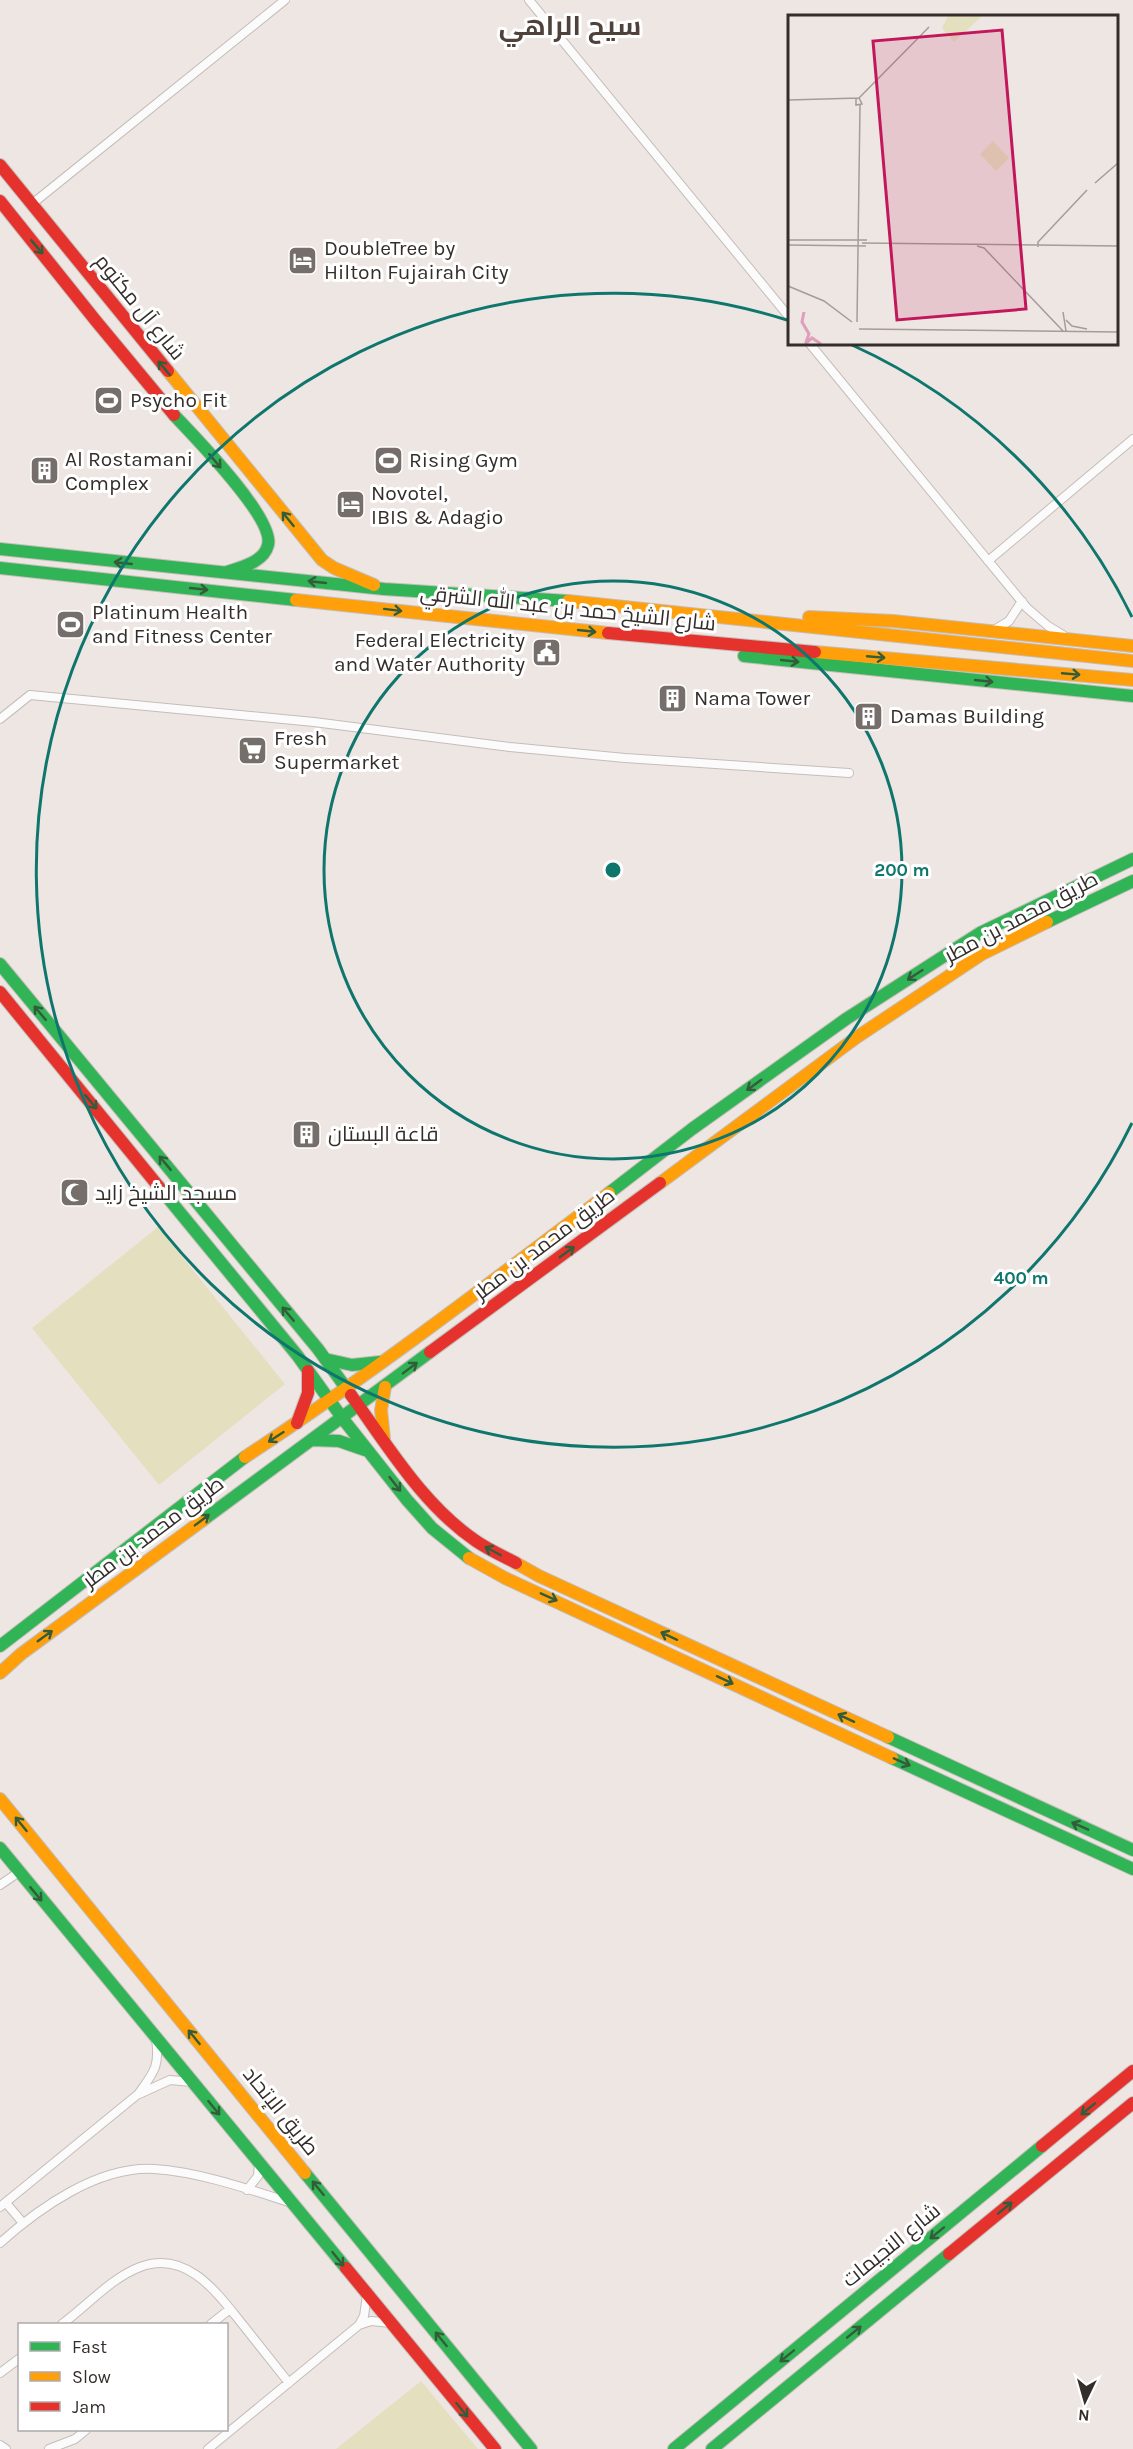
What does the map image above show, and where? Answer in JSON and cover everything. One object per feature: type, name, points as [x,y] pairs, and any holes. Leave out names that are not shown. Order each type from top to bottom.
[{"type":"main road","name":"شارع آل مكتوم","points":[[1,167],[321,560],[334,568],[384,589]]},
{"type":"main road","name":"شارع آل مكتوم","points":[[0,201],[155,393],[244,496],[265,525],[268,544],[265,553],[257,561],[225,573]]},
{"type":"main road","points":[[244,496],[252,500],[260,500],[265,491]]},
{"type":"main road","name":"شارع الشيخ حمد بن عبد الله الشرقي","points":[[0,549],[384,589],[521,597],[689,613],[1133,661]]},
{"type":"main road","points":[[0,554],[32,553]]},
{"type":"main road","name":"شارع الشيخ حمد بن عبد الله الشرقي","points":[[0,568],[630,635],[1133,680]]},
{"type":"main road","points":[[689,613],[752,613],[893,621],[1133,645]]},
{"type":"main road","points":[[630,635],[647,644],[708,652],[1133,696]]},
{"type":"main road","name":"طريق محمد بن مطر","points":[[0,1646],[236,1463],[329,1400],[692,1129],[846,1019],[980,933],[1133,858]]},
{"type":"main road","name":"طريق محمد بن مطر","points":[[0,1673],[21,1654],[311,1440],[343,1419],[857,1037],[982,954],[1133,881]]},
{"type":"main road","points":[[0,964],[325,1359],[385,1443],[439,1510],[476,1541],[540,1576],[1133,1850]]},
{"type":"main road","points":[[0,992],[213,1251],[308,1370],[370,1453],[432,1528],[465,1555],[505,1578],[1133,1869]]},
{"type":"main road","points":[[65,1071],[67,1065],[72,1062],[88,1071]]},
{"type":"main road","points":[[213,1251],[228,1256],[233,1247]]},
{"type":"main road","points":[[325,1359],[352,1365],[381,1362]]},
{"type":"main road","points":[[297,1423],[308,1393],[308,1370]]},
{"type":"main road","points":[[385,1387],[381,1410],[385,1443]]},
{"type":"main road","points":[[311,1440],[345,1441],[370,1453]]},
{"type":"main road","name":"طريق اﻹتحاد","points":[[0,1798],[531,2449]]},
{"type":"main road","points":[[0,1848],[495,2449]]},
{"type":"main road","name":"شارع النجيمات","points":[[674,2449],[1133,2072]]},
{"type":"main road","name":"شارع النجيمات","points":[[712,2449],[1133,2103]]},
{"type":"street","points":[[32,204],[285,0]]},
{"type":"street","points":[[529,0],[788,317]]},
{"type":"street","points":[[811,345],[1022,601],[1048,626],[1073,639]]},
{"type":"street","points":[[988,561],[1133,439]]},
{"type":"street","points":[[991,631],[1009,621],[1022,601]]},
{"type":"street","points":[[0,719],[30,695],[314,722],[510,747],[625,758],[849,773]]},
{"type":"street","points":[[0,1885],[19,1872]]},
{"type":"street","points":[[23,2223],[3,2205],[137,2095],[156,2070],[158,2054],[156,2038]]},
{"type":"street","points":[[137,2095],[170,2080],[193,2082]]},
{"type":"street","points":[[246,2190],[258,2176],[259,2163]]},
{"type":"street","points":[[0,2243],[23,2223],[66,2193],[128,2171],[152,2169],[178,2172],[292,2203]]},
{"type":"street","points":[[64,2323],[118,2280],[139,2267],[154,2263],[169,2264],[190,2270],[202,2277],[217,2291],[289,2383]]},
{"type":"street","points":[[359,2325],[364,2316],[367,2295]]},
{"type":"street","points":[[213,2323],[230,2308]]},
{"type":"street","points":[[208,2449],[359,2325],[371,2321],[391,2323]]},
{"type":"street","points":[[0,2373],[18,2360]]},
{"type":"street","points":[[49,2449],[75,2439],[85,2431]]},
{"type":"street","points":[[0,2445],[6,2449]]},
{"type":"shaded area","points":[[158,1227],[285,1384],[159,1485],[32,1328]]},
{"type":"shaded area","points":[[421,2381],[478,2449],[336,2449]]},
{"type":"traffic: fast","points":[[174,415],[247,498],[267,533],[268,545],[262,556],[252,563],[227,572]]},
{"type":"traffic: fast","points":[[0,549],[384,589],[568,601]]},
{"type":"traffic: fast","points":[[0,568],[296,600]]},
{"type":"traffic: fast","points":[[744,656],[1133,696]]},
{"type":"traffic: fast","points":[[609,1193],[692,1129],[846,1019],[980,933],[1133,859]]},
{"type":"traffic: fast","points":[[1047,922],[1133,881]]},
{"type":"traffic: fast","points":[[0,964],[318,1349],[351,1395]]},
{"type":"traffic: fast","points":[[159,1187],[297,1355],[343,1419],[407,1500],[432,1528],[469,1558]]},
{"type":"traffic: fast","points":[[203,1520],[430,1352]]},
{"type":"traffic: fast","points":[[325,1359],[352,1365],[380,1362]]},
{"type":"traffic: fast","points":[[312,1440],[339,1441],[365,1450]]},
{"type":"traffic: fast","points":[[0,1646],[245,1457]]},
{"type":"traffic: fast","points":[[888,1737],[1133,1850]]},
{"type":"traffic: fast","points":[[892,1758],[1133,1869]]},
{"type":"traffic: fast","points":[[0,1848],[346,2268]]},
{"type":"traffic: fast","points":[[674,2449],[1042,2146]]},
{"type":"traffic: fast","points":[[305,2173],[531,2449]]},
{"type":"traffic: fast","points":[[712,2449],[949,2254]]},
{"type":"traffic: slow","points":[[168,371],[322,560],[334,568],[374,585]]},
{"type":"traffic: slow","points":[[296,600],[608,633]]},
{"type":"traffic: slow","points":[[568,601],[1133,661]]},
{"type":"traffic: slow","points":[[809,617],[893,621],[1133,646]]},
{"type":"traffic: slow","points":[[815,652],[1133,680]]},
{"type":"traffic: slow","points":[[660,1183],[857,1037],[982,954],[1047,922]]},
{"type":"traffic: slow","points":[[245,1457],[384,1361],[609,1193]]},
{"type":"traffic: slow","points":[[384,1439],[381,1410],[385,1387]]},
{"type":"traffic: slow","points":[[0,1673],[21,1654],[203,1520]]},
{"type":"traffic: slow","points":[[469,1558],[505,1578],[892,1758]]},
{"type":"traffic: slow","points":[[516,1563],[539,1576],[888,1737]]},
{"type":"traffic: slow","points":[[0,1799],[305,2173]]},
{"type":"traffic: jam","points":[[0,165],[168,371]]},
{"type":"traffic: jam","points":[[0,201],[174,415]]},
{"type":"traffic: jam","points":[[608,633],[815,652]]},
{"type":"traffic: jam","points":[[0,992],[159,1187]]},
{"type":"traffic: jam","points":[[430,1352],[660,1183]]},
{"type":"traffic: jam","points":[[297,1423],[308,1393],[308,1371]]},
{"type":"traffic: jam","points":[[351,1395],[408,1474],[439,1510],[476,1541],[516,1563]]},
{"type":"traffic: jam","points":[[1042,2146],[1133,2071]]},
{"type":"traffic: jam","points":[[949,2254],[1133,2103]]},
{"type":"traffic: jam","points":[[346,2268],[495,2449]]},
{"type":"place","name":"DoubleTree by Hilton Fujairah City","points":[[303,260]]},
{"type":"place","name":"Psycho Fit","points":[[109,400]]},
{"type":"place","name":"Rising Gym","points":[[388,460]]},
{"type":"place","name":"Al Rostamani Complex","points":[[44,471]]},
{"type":"place","name":"Novotel, IBIS & Adagio","points":[[350,505]]},
{"type":"place","name":"Platinum Health and Fitness Center","points":[[71,624]]},
{"type":"place","name":"Federal Electricity and Water Authority","points":[[546,652]]},
{"type":"place","name":"Nama Tower","points":[[673,698]]},
{"type":"place","name":"Damas Building","points":[[869,716]]},
{"type":"place","name":"Fresh Supermarket","points":[[253,750]]},
{"type":"place","name":"قاعة البستان","points":[[307,1134]]},
{"type":"place","name":"مسجد الشيخ زايد","points":[[74,1193]]},
{"type":"district","name":"سيح الراهي","points":[[570,26]]}]
